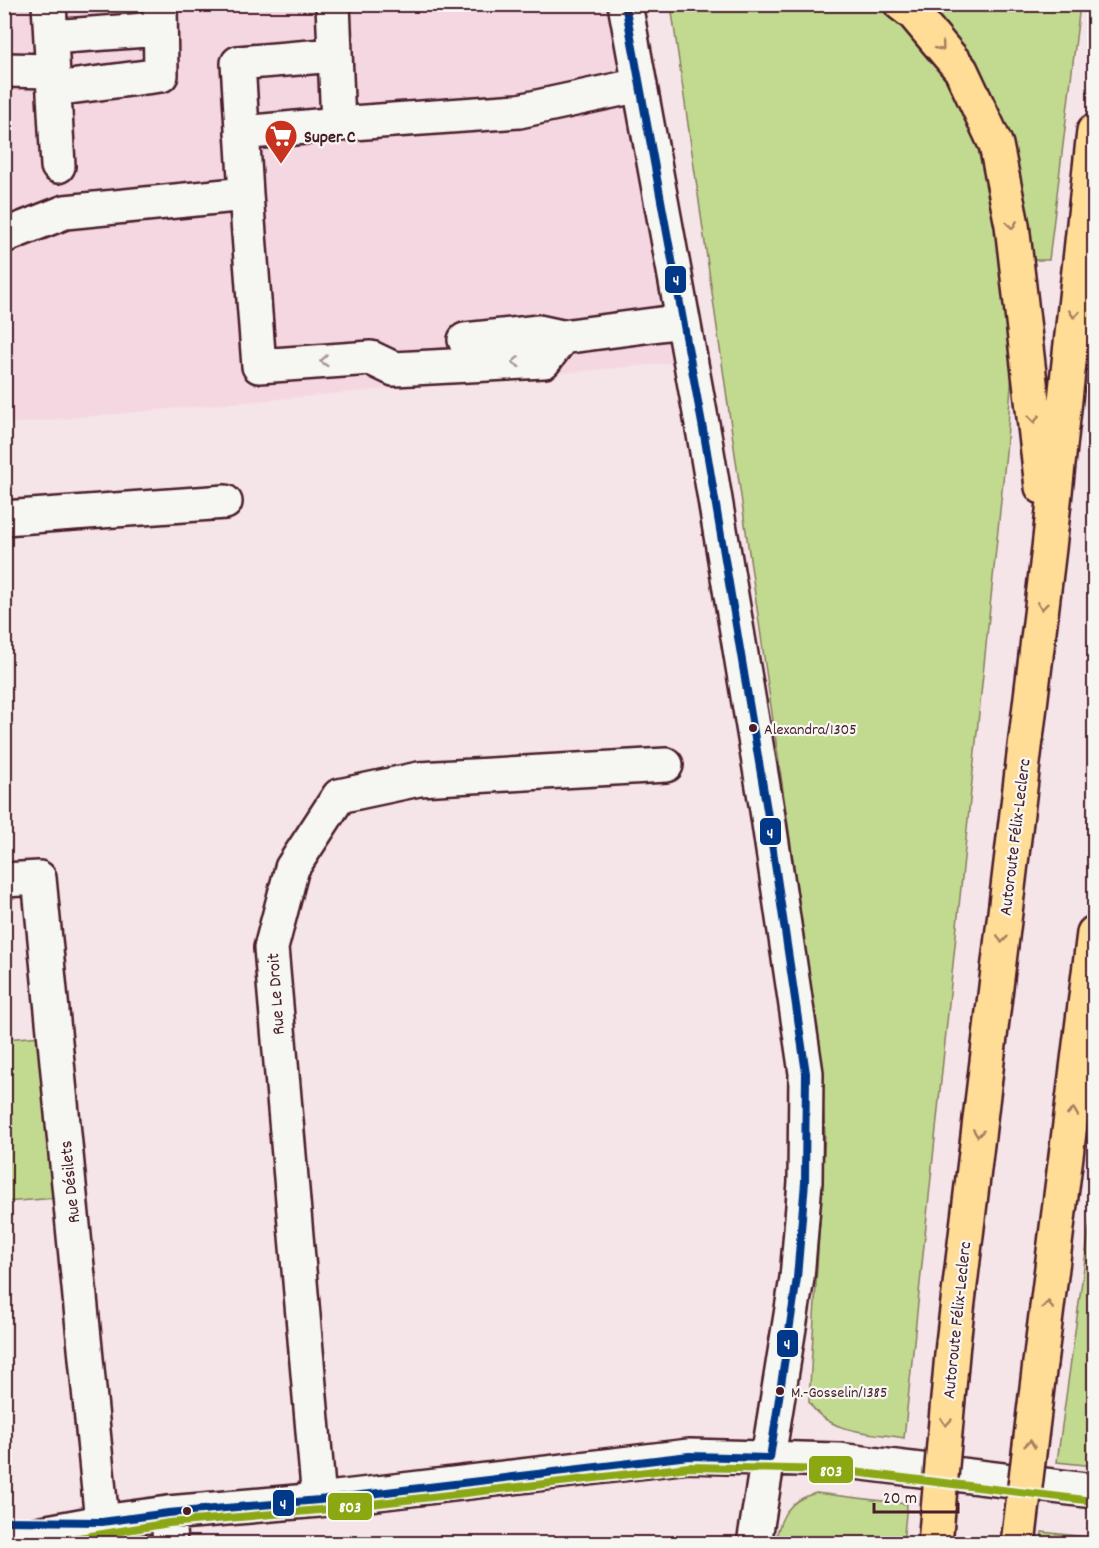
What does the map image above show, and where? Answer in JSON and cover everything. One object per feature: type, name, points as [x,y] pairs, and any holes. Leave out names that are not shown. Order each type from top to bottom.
[{"type":"highway","points":[[902,4],[914,14],[961,70],[996,145],[1012,225],[1049,548]]},
{"type":"highway","name":"Autoroute Félix-Leclerc","points":[[934,1544],[953,1342],[1049,548],[1095,131]]},
{"type":"highway","points":[[1018,1544],[1092,975],[1095,933]]},
{"type":"street","points":[[50,4],[58,166]]},
{"type":"street","points":[[333,4],[338,124]]},
{"type":"street","points":[[625,4],[683,321],[767,810],[806,1073],[805,1182],[797,1278],[770,1458],[754,1544]]},
{"type":"street","points":[[4,70],[53,80],[160,75],[160,16],[51,37]]},
{"type":"street","points":[[335,55],[238,63],[259,366],[371,358],[394,369],[544,361],[562,337]]},
{"type":"street","points":[[242,133],[519,111],[640,85]]},
{"type":"street","points":[[4,236],[65,212],[246,194]]},
{"type":"street","points":[[465,340],[539,332],[562,337],[683,321]]},
{"type":"street","points":[[4,518],[225,502]]},
{"type":"street","name":"Rue Le Droit","points":[[319,1500],[271,948],[292,868],[339,796],[419,779],[666,765]]},
{"type":"street","name":"Rue Désilets","points":[[4,880],[39,878],[102,1521]]},
{"type":"street","points":[[4,1521],[102,1521],[169,1528],[319,1500],[688,1456],[838,1460],[1095,1491]]},
{"type":"street","points":[[4,1540],[102,1521]]},
{"type":"shaded area","points":[[5,5],[625,5],[690,361],[5,424]]},
{"type":"green space","points":[[879,4],[922,40],[959,90],[983,145],[1016,320],[1006,452],[904,1438],[838,1426],[817,1412],[809,1402],[825,1134],[819,1043],[671,5]]},
{"type":"green space","points":[[921,5],[1080,5],[1049,260],[1033,260],[1026,214]]},
{"type":"green space","points":[[54,1035],[70,1197],[5,1202],[5,1039]]},
{"type":"green space","points":[[1094,1194],[1094,1466],[1057,1462]]},
{"type":"green space","points":[[816,1493],[907,1504],[903,1543],[775,1543],[787,1511],[798,1500]]},
{"type":"green space","points":[[1042,1532],[1094,1538],[1094,1543],[1041,1543]]},
{"type":"transit line","name":"4","points":[[4,1521],[102,1522],[168,1513],[319,1500],[689,1456],[770,1458],[797,1278],[805,1182],[806,1073],[767,810],[705,440],[625,4]]},
{"type":"transit line","name":"803","points":[[43,1544],[169,1523],[320,1510],[689,1467],[837,1470],[1093,1501]]},
{"type":"place","name":"Super C","points":[[281,165]]},
{"type":"place","name":"Alexandra/1305","points":[[753,728]]},
{"type":"place","name":"M.-Gosselin/1385","points":[[780,1391]]}]
